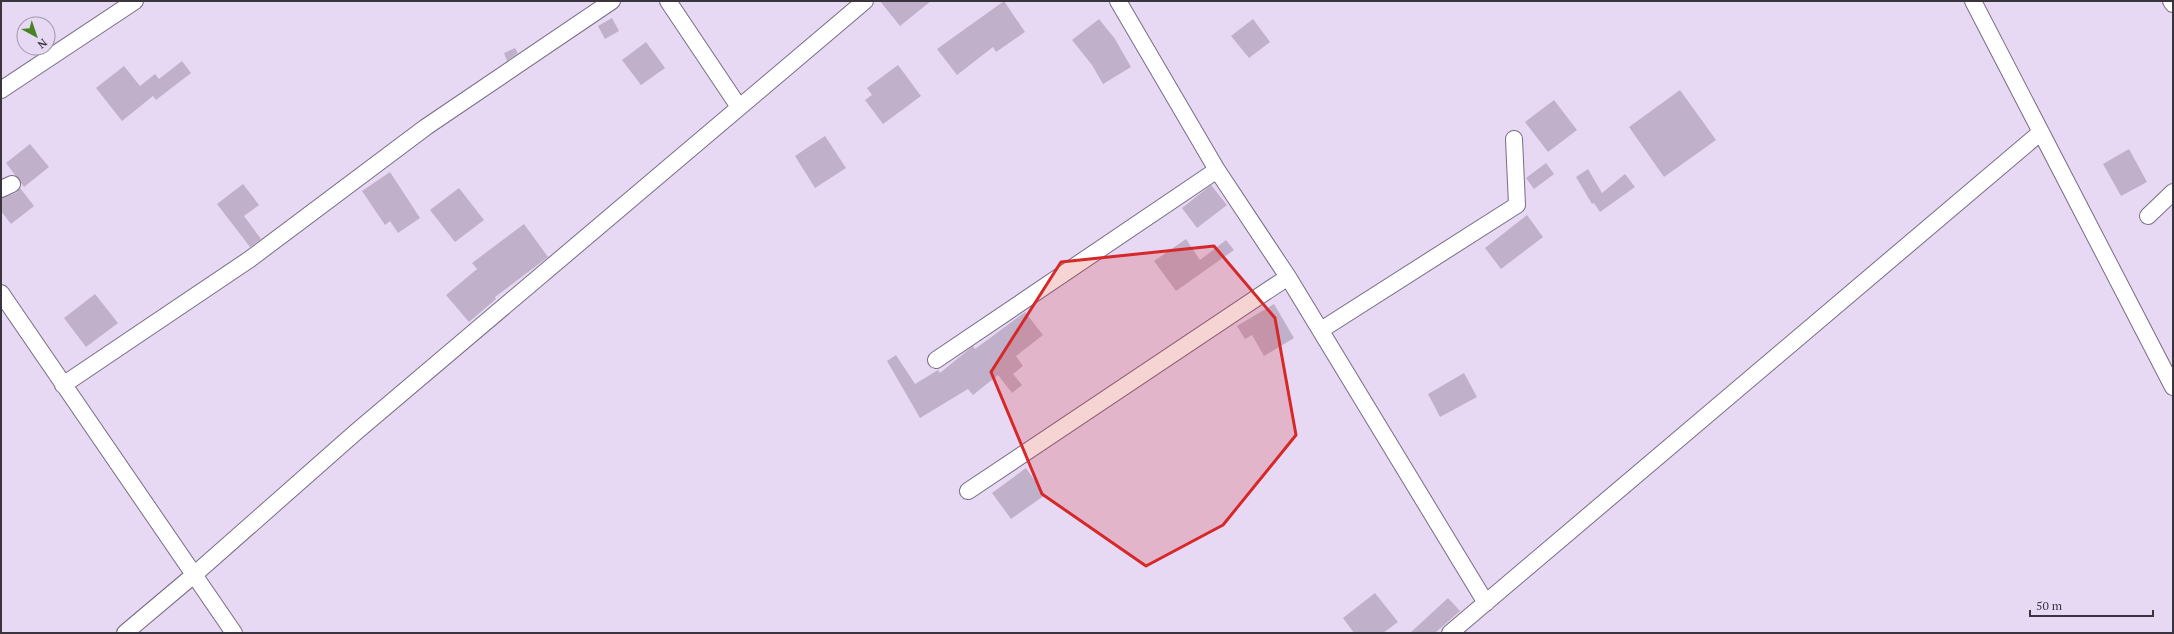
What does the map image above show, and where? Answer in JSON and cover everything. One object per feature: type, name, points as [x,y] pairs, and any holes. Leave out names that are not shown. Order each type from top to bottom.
[{"type":"street","points":[[1,90],[135,1]]},
{"type":"street","points":[[63,385],[250,258],[426,127],[612,1]]},
{"type":"street","points":[[668,1],[739,107]]},
{"type":"street","points":[[125,633],[195,574],[356,432],[865,1]]},
{"type":"street","points":[[1118,1],[1217,170],[1288,277],[1486,603]]},
{"type":"street","points":[[1973,1],[2173,387]]},
{"type":"street","points":[[1450,633],[2041,132]]},
{"type":"street","points":[[1320,330],[1517,205],[1514,139]]},
{"type":"street","points":[[936,360],[1217,170]]},
{"type":"street","points":[[2148,216],[2173,192]]},
{"type":"street","points":[[968,491],[1288,277]]},
{"type":"street","points":[[1,293],[234,633]]},
{"type":"highlighted area","points":[[1214,246],[1275,318],[1296,435],[1223,525],[1146,566],[1042,494],[991,372],[1061,262]]},
{"type":"building","points":[[880,1],[931,1],[900,26]]},
{"type":"building","points":[[1004,1],[1025,32],[996,52],[993,47],[957,75],[937,49]]},
{"type":"building","points":[[612,18],[619,31],[605,39],[598,26]]},
{"type":"building","points":[[1099,19],[1115,39],[1131,67],[1103,84],[1092,65],[1072,40]]},
{"type":"building","points":[[1253,19],[1270,42],[1249,58],[1231,36]]},
{"type":"building","points":[[646,42],[665,68],[641,85],[622,60]]},
{"type":"building","points":[[515,48],[518,53],[507,61],[504,53]]},
{"type":"building","points":[[182,61],[191,73],[156,100],[153,96],[122,121],[96,88],[124,66],[140,86],[155,74],[159,79]]},
{"type":"building","points":[[898,65],[921,96],[883,124],[865,100],[872,95],[867,88]]},
{"type":"building","points":[[1680,90],[1716,140],[1664,177],[1629,127]]},
{"type":"building","points":[[1554,100],[1577,130],[1548,152],[1525,122]]},
{"type":"building","points":[[825,136],[846,168],[815,188],[795,156]]},
{"type":"building","points":[[30,144],[49,167],[24,187],[6,163]]},
{"type":"building","points":[[2129,149],[2147,182],[2121,196],[2103,164]]},
{"type":"building","points":[[1546,163],[1554,174],[1534,189],[1526,178]]},
{"type":"building","points":[[1588,169],[1602,193],[1625,174],[1635,187],[1600,212],[1594,203],[1592,204],[1576,177]]},
{"type":"building","points":[[390,172],[420,218],[398,233],[390,221],[385,225],[362,191]]},
{"type":"building","points":[[243,184],[259,205],[244,216],[261,239],[250,247],[217,204]]},
{"type":"building","points":[[1211,185],[1227,205],[1197,228],[1182,208]]},
{"type":"building","points":[[20,188],[34,206],[11,224],[1,211],[1,198],[16,193]]},
{"type":"building","points":[[459,188],[484,220],[455,242],[430,210]]},
{"type":"building","points":[[1527,215],[1543,237],[1501,269],[1485,248]]},
{"type":"building","points":[[524,224],[548,257],[495,297],[496,299],[469,322],[446,295],[477,269],[472,263]]},
{"type":"building","points":[[1186,239],[1200,260],[1226,240],[1234,250],[1176,291],[1154,261]]},
{"type":"building","points":[[95,294],[118,323],[86,347],[64,318]]},
{"type":"building","points":[[1274,304],[1294,338],[1264,356],[1252,335],[1245,339],[1237,326]]},
{"type":"building","points":[[1025,312],[1043,335],[1016,356],[1023,366],[1013,374],[1022,385],[1012,393],[998,375],[973,395],[968,389],[920,418],[887,361],[896,355],[915,384],[938,370],[940,373],[973,346],[975,349]]},
{"type":"building","points":[[1464,373],[1477,397],[1440,417],[1428,394]]},
{"type":"building","points":[[1026,468],[1045,495],[1011,519],[992,493]]},
{"type":"building","points":[[1375,593],[1398,622],[1383,633],[1354,633],[1343,618]]},
{"type":"building","points":[[1448,598],[1460,611],[1435,633],[1410,633]]}]
